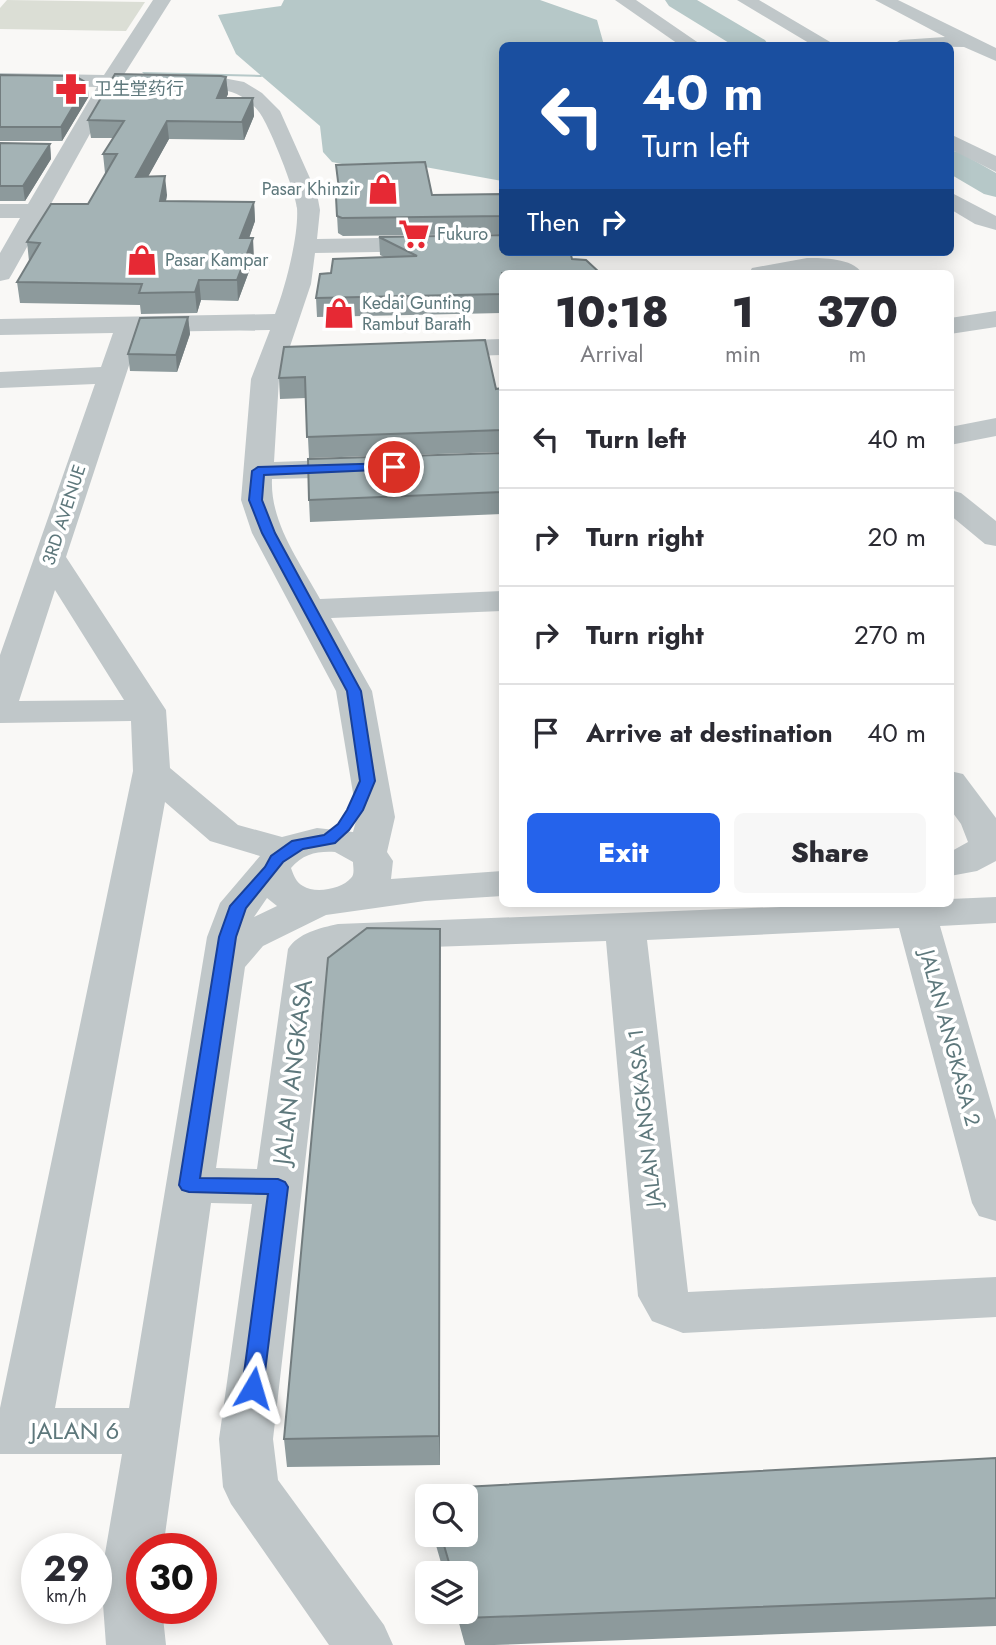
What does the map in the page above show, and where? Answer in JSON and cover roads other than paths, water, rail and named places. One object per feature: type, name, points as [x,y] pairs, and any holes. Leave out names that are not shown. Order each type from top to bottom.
[{"type":"street","points":[[119,81],[162,0]]},
{"type":"street","points":[[0,274],[36,211],[54,157],[119,81],[178,0]]},
{"type":"street","points":[[624,0],[688,42]]},
{"type":"street","points":[[747,0],[821,42]]},
{"type":"street","points":[[884,0],[996,55]]},
{"type":"street","points":[[954,42],[996,39]]},
{"type":"street","points":[[0,79],[237,86],[255,97],[270,111],[306,194],[309,210],[306,246],[299,284],[287,322],[285,353],[265,379],[256,500],[268,533],[354,691],[376,817],[370,858],[374,872],[370,882],[248,937],[225,962]]},
{"type":"street","points":[[954,142],[996,165]]},
{"type":"street","points":[[954,201],[983,219],[996,223]]},
{"type":"street","points":[[0,211],[36,211]]},
{"type":"street","points":[[306,246],[499,243]]},
{"type":"street","points":[[781,270],[814,265],[842,270]]},
{"type":"street","points":[[954,325],[996,319]]},
{"type":"street","points":[[0,327],[287,322]]},
{"type":"street","name":"3RD AVENUE","points":[[0,706],[129,325]]},
{"type":"street","points":[[410,349],[499,347]]},
{"type":"street","points":[[0,380],[111,375]]},
{"type":"street","points":[[954,435],[996,427]]},
{"type":"street","points":[[258,471],[394,467]]},
{"type":"street","points":[[954,502],[996,537]]},
{"type":"street","points":[[12,1431],[152,771],[148,710],[50,556]]},
{"type":"street","points":[[308,609],[499,601]]},
{"type":"street","points":[[0,712],[148,710]]},
{"type":"street","points":[[152,771],[224,833],[279,860]]},
{"type":"street","points":[[329,839],[343,827],[355,810],[368,781]]},
{"type":"street","points":[[954,787],[980,823],[987,842],[983,852],[954,863]]},
{"type":"street","points":[[136,1645],[130,1577],[150,1431],[228,937],[238,906],[279,860],[298,844],[329,839],[344,841],[370,858],[489,885]]},
{"type":"street","points":[[279,860],[272,879],[287,895],[333,900],[384,892],[489,885]]},
{"type":"street","points":[[625,927],[996,910]]},
{"type":"street","name":"JALAN ANGKASA 2","points":[[916,914],[996,1203]]},
{"type":"street","name":"JALAN ANGKASA","points":[[363,1645],[251,1488],[246,1439],[309,949],[338,937],[625,927]]},
{"type":"street","name":"JALAN ANGKASA 1","points":[[625,927],[663,1296],[670,1307],[683,1313],[996,1297]]},
{"type":"street","points":[[189,1185],[278,1187]]},
{"type":"street","name":"JALAN 6","points":[[12,1431],[150,1431]]},
{"type":"waterway","points":[[678,0],[748,42]]},
{"type":"waterway","points":[[144,73],[261,76]]},
{"type":"waterway","points":[[954,162],[996,187]]},
{"type":"place","name":"卫生堂药行","points":[[71,89]]},
{"type":"place","name":"Pasar Khinzir","points":[[383,189]]},
{"type":"place","name":"Fukuro","points":[[414,234]]},
{"type":"place","name":"Pasar Kampar","points":[[142,260]]},
{"type":"place","name":"Kedai Gunting Rambut Barath","points":[[339,313]]}]
